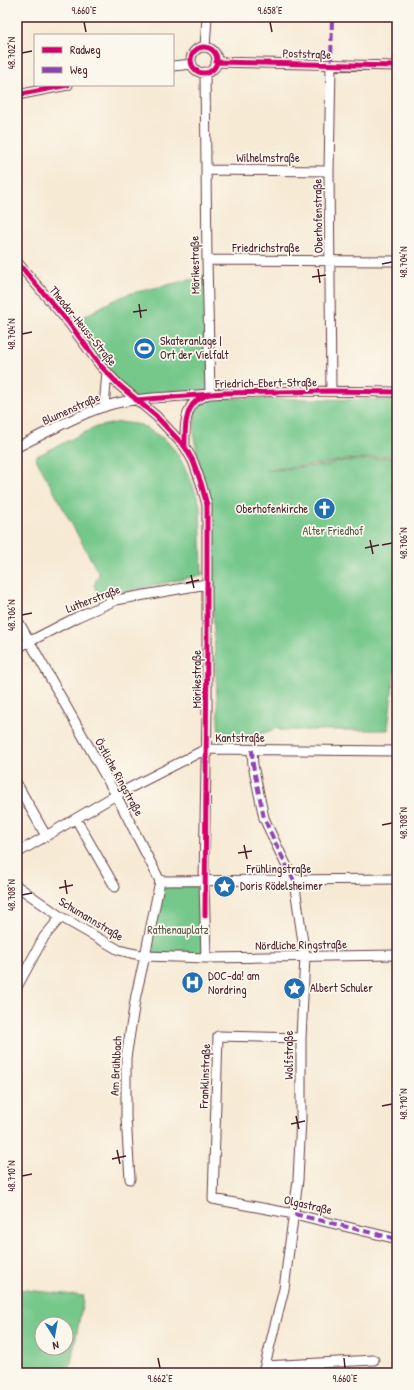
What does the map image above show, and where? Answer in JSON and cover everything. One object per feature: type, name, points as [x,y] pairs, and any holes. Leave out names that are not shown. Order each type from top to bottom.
[{"type":"street","points":[[205,47],[207,17]]},
{"type":"street","points":[[201,47],[209,48],[215,54],[216,62],[212,69],[205,72],[197,70],[192,64],[192,55],[201,47]]},
{"type":"street","name":"Poststraße","points":[[216,62],[397,66]]},
{"type":"street","points":[[174,66],[192,64]]},
{"type":"street","name":"Oberhofenstraße","points":[[331,65],[329,171],[331,391]]},
{"type":"street","name":"Mörikestraße","points":[[185,446],[186,423],[192,405],[197,400],[210,394],[205,72]]},
{"type":"street","points":[[17,95],[63,86]]},
{"type":"street","points":[[17,100],[37,91]]},
{"type":"street","name":"Wilhelmstraße","points":[[206,170],[329,171]]},
{"type":"street","name":"Friedrichstraße","points":[[207,260],[397,261]]},
{"type":"street","name":"Theodor-Heuss-Straße","points":[[17,262],[69,323],[107,372],[136,400]]},
{"type":"street","points":[[104,407],[107,372]]},
{"type":"street","name":"Friedrich-Ebert-Straße","points":[[136,400],[210,394],[331,391],[397,392]]},
{"type":"street","name":"Mörikestraße","points":[[136,400],[156,416],[185,446],[193,461],[207,505],[204,881],[206,958]]},
{"type":"street","name":"Blumenstraße","points":[[17,447],[88,413],[104,407],[136,400]]},
{"type":"street","name":"Lutherstraße","points":[[17,648],[77,617],[116,600],[207,584]]},
{"type":"street","name":"Östliche Ringstraße","points":[[17,619],[116,795],[160,881]]},
{"type":"street","name":"Kantstraße","points":[[17,853],[116,795],[206,750],[397,751]]},
{"type":"street","name":"Wolfstraße","points":[[252,750],[253,765],[264,818],[294,881],[305,956],[301,1038],[301,1128],[294,1214],[284,1289],[264,1369],[374,1360]]},
{"type":"street","points":[[17,784],[46,836]]},
{"type":"street","points":[[76,818],[115,887]]},
{"type":"street","name":"Frühlingstraße","points":[[160,881],[397,879]]},
{"type":"street","points":[[145,956],[160,881]]},
{"type":"street","name":"Schumannstraße","points":[[17,886],[61,917],[118,950],[145,956],[206,958]]},
{"type":"street","points":[[17,987],[44,937],[61,917]]},
{"type":"street","name":"Nördliche Ringstraße","points":[[206,958],[397,955]]},
{"type":"street","name":"Am Brühlbach","points":[[130,1179],[126,1117],[126,1058],[136,995],[145,956]]},
{"type":"street","name":"Franklinstraße","points":[[213,1199],[218,1036],[301,1038]]},
{"type":"street","name":"Olgastraße","points":[[213,1199],[294,1214],[397,1239]]},
{"type":"green space","points":[[202,277],[208,295],[210,394],[136,400],[74,331],[75,322],[106,304],[128,294]]},
{"type":"green space","name":"Alter Friedhof","points":[[208,399],[397,400],[397,455],[266,470],[397,457],[397,643],[388,730],[279,730],[278,728],[247,739],[219,740],[208,503],[194,438],[195,410]]},
{"type":"green space","points":[[120,422],[141,425],[166,440],[177,453],[190,478],[200,505],[202,575],[99,597],[94,585],[99,574],[35,457],[96,427]]},
{"type":"green space","name":"Rathenauplatz","points":[[162,885],[200,886],[203,954],[149,954]]},
{"type":"green space","points":[[17,1289],[84,1296],[74,1347],[74,1316],[34,1316],[34,1356],[72,1356],[69,1373],[17,1373]]},
{"type":"marked path","points":[[331,65],[332,17]]},
{"type":"marked path","points":[[252,750],[253,765],[264,818],[294,881]]},
{"type":"marked path","points":[[294,1214],[397,1239]]},
{"type":"cycle path","points":[[204,47],[213,51],[217,60],[213,69],[204,73],[195,69],[191,60],[195,51],[204,47]]},
{"type":"cycle path","points":[[216,62],[397,66]]},
{"type":"cycle path","points":[[17,95],[63,86]]},
{"type":"cycle path","points":[[17,262],[69,323],[100,365],[119,385],[156,416],[185,447],[193,461],[201,483],[207,505],[205,916]]},
{"type":"cycle path","points":[[136,400],[224,393],[331,391],[397,392]]},
{"type":"cycle path","points":[[185,447],[186,422],[189,410],[196,401],[207,395]]},
{"type":"place","name":"Skateranlage | Ort der Vielfalt","points":[[144,348]]},
{"type":"place","name":"Oberhofenkirche","points":[[324,509]]},
{"type":"place","name":"Doris Rödelsheimer","points":[[225,886]]},
{"type":"place","name":"DOC-da! am Nordring","points":[[192,983]]},
{"type":"place","name":"Albert Schuler","points":[[295,988]]}]
